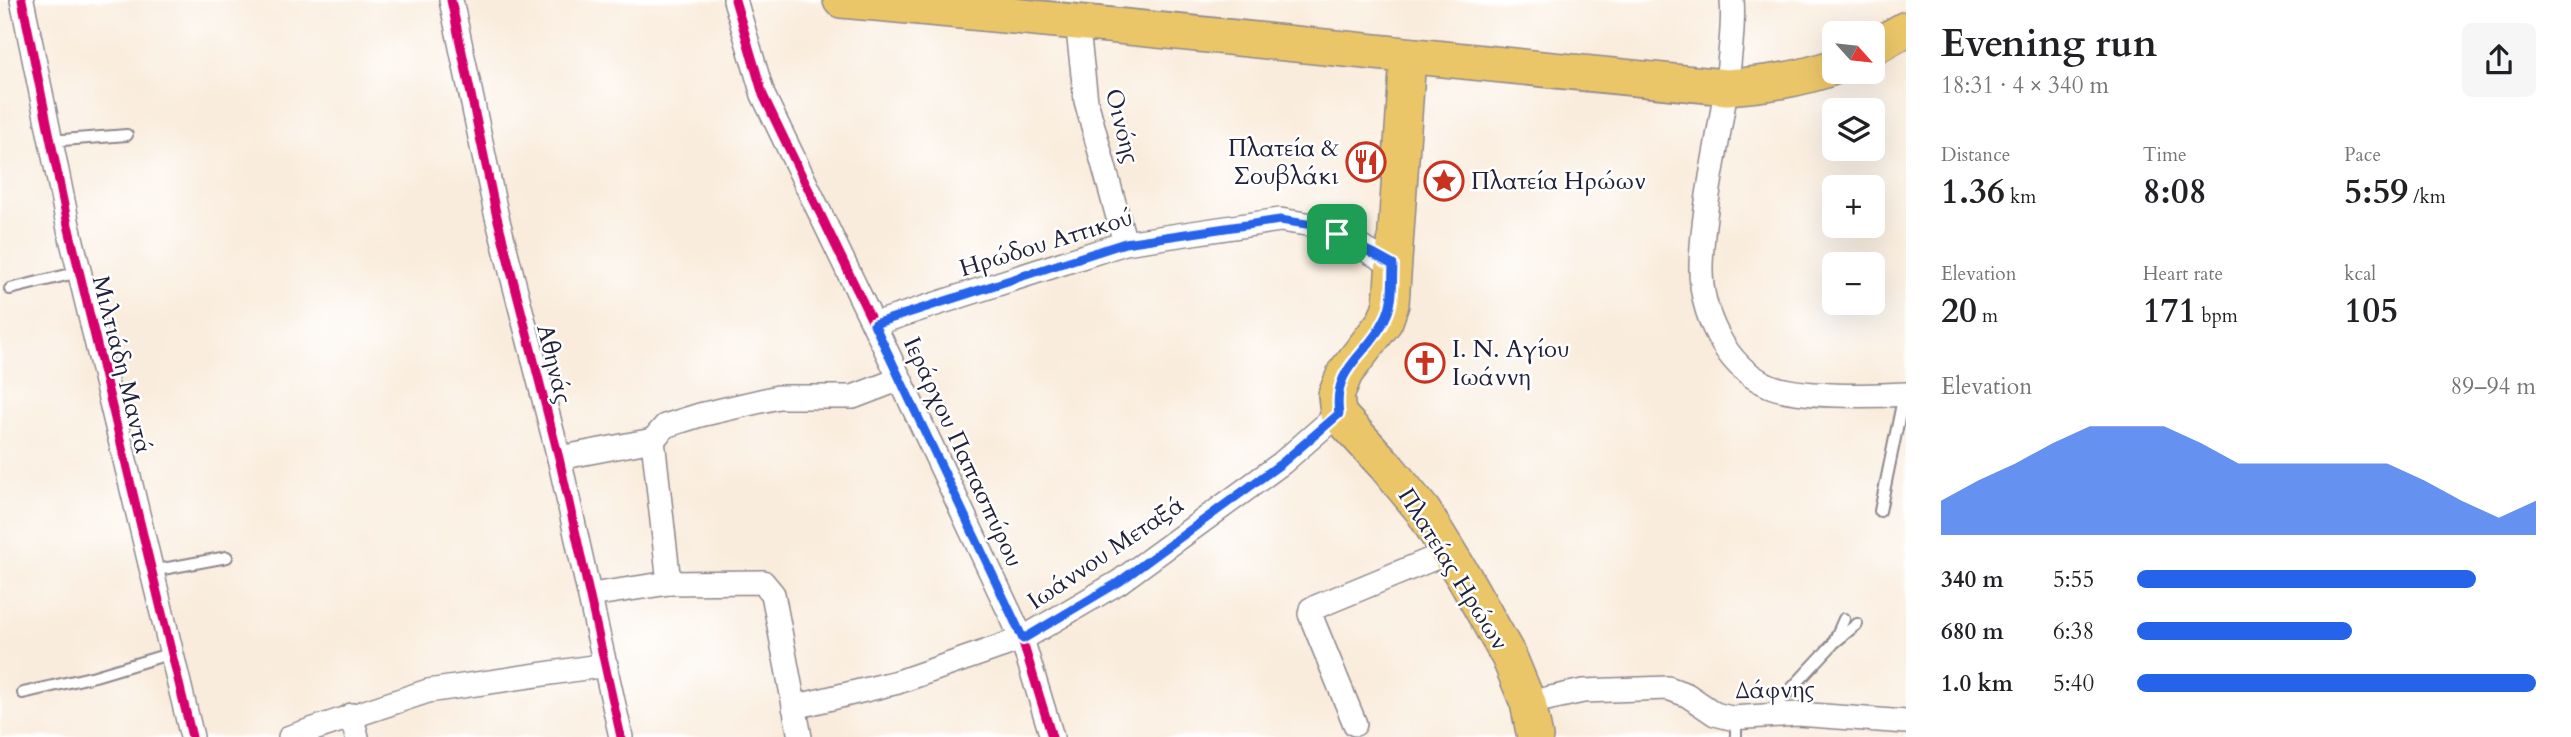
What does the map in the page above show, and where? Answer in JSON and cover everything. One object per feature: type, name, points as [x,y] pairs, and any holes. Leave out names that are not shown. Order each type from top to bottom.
[{"type":"main road","points":[[841,0],[1058,16],[1408,57],[1727,87],[1774,83],[1822,71]]},
{"type":"main road","points":[[1885,41],[1906,29]]},
{"type":"main road","points":[[1339,414],[1336,395],[1345,373],[1385,321],[1391,304],[1408,57]]},
{"type":"main road","name":"Πλατείας Ηρώων","points":[[1339,414],[1423,511],[1449,552],[1509,657],[1528,703],[1535,737]]},
{"type":"street","name":"Μιλτιάδη Μαντά","points":[[22,0],[79,272],[192,737]]},
{"type":"street","name":"Αθηνάς","points":[[451,0],[496,212],[559,458],[621,737]]},
{"type":"street","name":"Ιεράρχου Παπασπύρου","points":[[735,0],[762,95],[1023,639],[1052,737]]},
{"type":"street","points":[[1732,0],[1727,87],[1710,182],[1701,267],[1712,325],[1731,356],[1749,374],[1768,385],[1795,392],[1905,394]]},
{"type":"street","name":"Οινόης","points":[[1058,16],[1086,101],[1125,243]]},
{"type":"street","name":"Ηρώδου Αττικού","points":[[874,324],[1125,243],[1280,220],[1313,225],[1337,234],[1393,265]]},
{"type":"street","points":[[559,458],[653,440],[665,426],[700,415],[778,397],[853,397],[900,379]]},
{"type":"street","name":"Ιωάννου Μεταξά","points":[[794,707],[898,682],[1023,639],[1119,582],[1282,463],[1339,414]]},
{"type":"street","points":[[653,440],[669,583]]},
{"type":"street","points":[[1355,724],[1310,614],[1311,609],[1449,552]]},
{"type":"street","points":[[591,594],[669,583],[763,582],[773,594],[800,737]]},
{"type":"street","points":[[290,737],[354,726],[428,691],[606,665]]},
{"type":"street","name":"Δάφνης","points":[[1528,703],[1583,691],[1668,688],[1687,695],[1736,728],[1766,716],[1797,714],[1906,722]]},
{"type":"lane","points":[[51,141],[127,135]]},
{"type":"lane","points":[[10,289],[79,272]]},
{"type":"lane","points":[[1880,512],[1905,394]]},
{"type":"lane","points":[[152,571],[227,557]]},
{"type":"lane","points":[[1833,644],[1844,619]]},
{"type":"lane","points":[[1766,716],[1833,644],[1857,624]]},
{"type":"lane","points":[[23,692],[95,676],[172,653]]},
{"type":"cycle path","points":[[22,0],[68,225],[192,737]]},
{"type":"cycle path","points":[[451,0],[496,213],[559,458],[621,737]]},
{"type":"cycle path","points":[[735,0],[763,95],[1022,639],[1052,737]]},
{"type":"place","name":"Πλατεία & Σουβλάκι","points":[[1366,162]]},
{"type":"place","name":"Πλατεία Ηρώων","points":[[1444,181]]},
{"type":"place","name":"Ι. Ν. Αγίου Ιωάννη","points":[[1425,363]]},
{"type":"route","points":[[1280,220],[1313,225],[1337,234],[1393,265],[1391,304],[1385,321],[1345,373],[1336,395],[1339,414],[1282,463],[1119,582],[1023,639],[874,324],[1125,243],[1280,220]]}]
